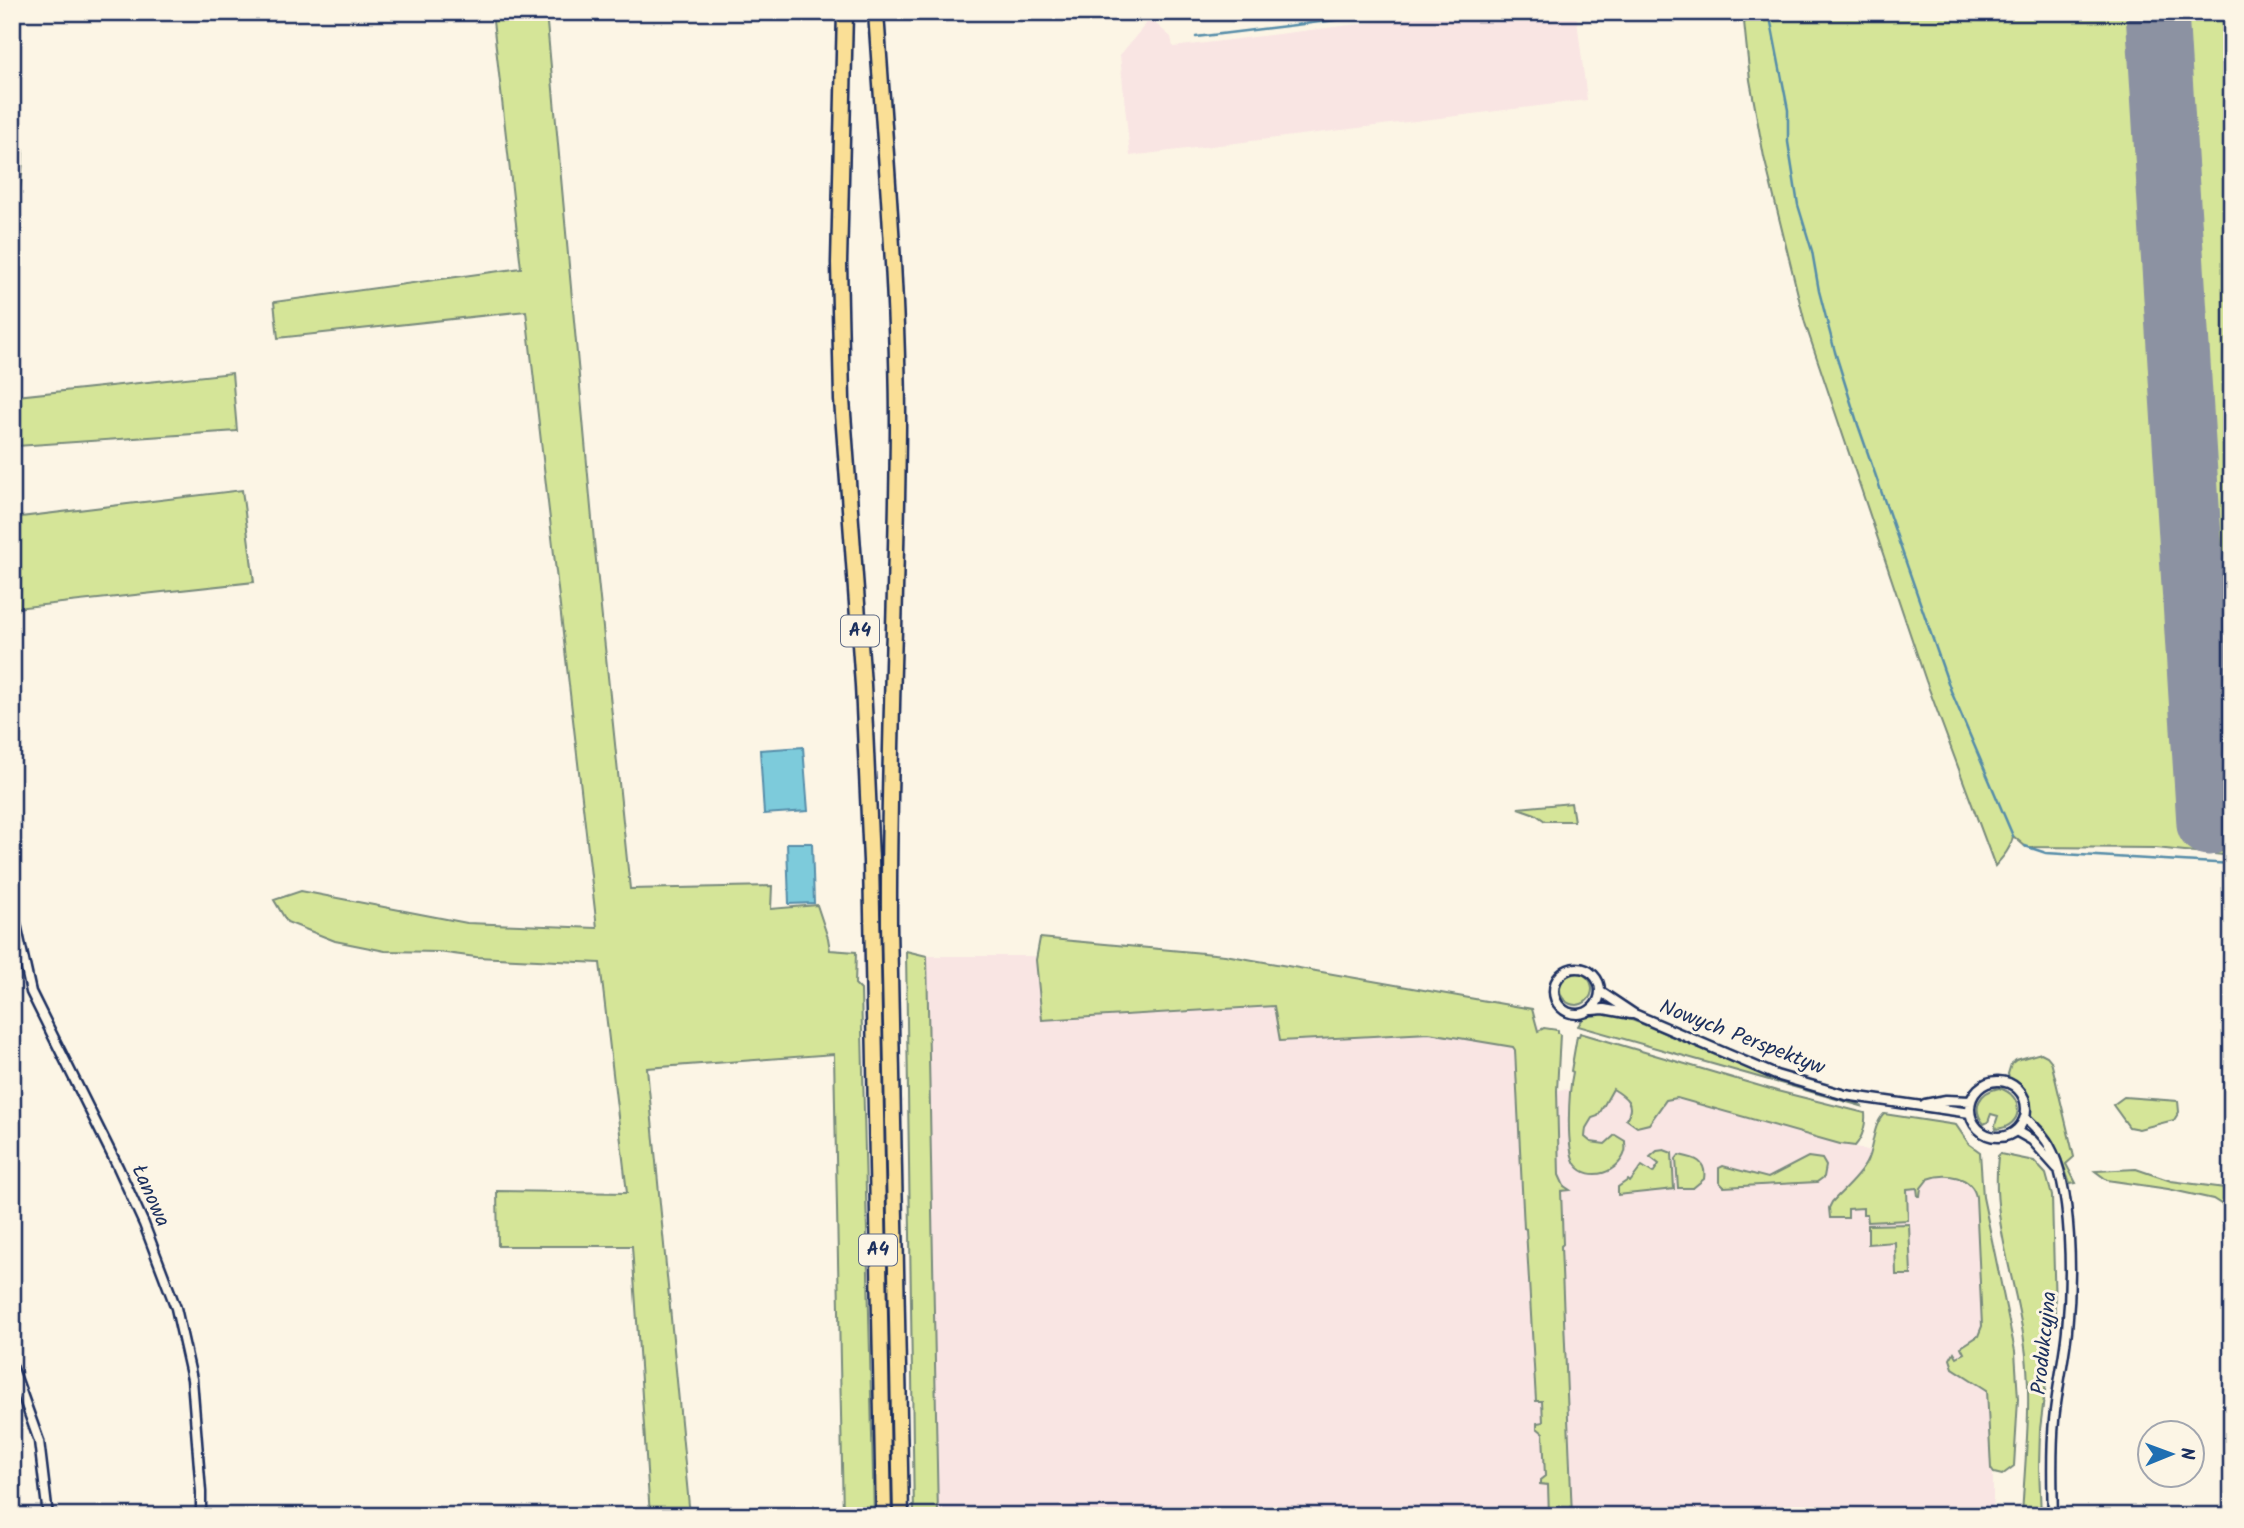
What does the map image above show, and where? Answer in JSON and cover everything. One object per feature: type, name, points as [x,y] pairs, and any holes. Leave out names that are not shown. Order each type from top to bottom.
[{"type":"highway","name":"A4","points":[[845,12],[839,252],[842,400],[863,685],[871,861],[884,1516]]},
{"type":"highway","name":"A4","points":[[876,12],[895,281],[898,425],[888,842],[901,1516]]},
{"type":"street","name":"Łanowa","points":[[12,906],[34,1000],[118,1167],[144,1224],[176,1308],[192,1379],[201,1516]]},
{"type":"street","points":[[1579,967],[1597,978],[1601,992],[1589,1011],[1573,1014],[1562,1008],[1554,991],[1557,979],[1566,970],[1579,967]]},
{"type":"street","name":"Nowych Perspektyw","points":[[1601,992],[1634,1014],[1757,1067],[1811,1086],[1845,1095],[1970,1113]]},
{"type":"street","name":"Nowych Perspektyw","points":[[1589,1011],[1604,1009],[1634,1014]]},
{"type":"street","points":[[2001,1081],[2018,1089],[2026,1106],[2025,1117],[2016,1131],[2005,1136],[1988,1135],[1975,1125],[1970,1113],[1971,1101],[1983,1085],[2001,1081]]},
{"type":"street","name":"Nowych Perspektyw","points":[[1922,1105],[1946,1100],[1971,1101]]},
{"type":"street","name":"Produkcyjna","points":[[2025,1117],[2048,1142],[2061,1173],[2066,1200],[2069,1281],[2067,1328],[2054,1419],[2051,1468],[2053,1516]]},
{"type":"street","points":[[2016,1131],[2032,1140],[2061,1173]]},
{"type":"street","points":[[12,1366],[39,1441],[48,1516]]},
{"type":"shaded area","points":[[1455,12],[1576,12],[1587,100],[1130,156],[1120,55],[1150,19],[1171,37],[1173,47]]},
{"type":"shaded area","points":[[927,956],[1031,956],[1539,1025],[1548,1090],[1584,1089],[1589,1071],[1979,1182],[1993,1516],[938,1516]]},
{"type":"green space","points":[[492,12],[546,12],[594,541],[630,889],[772,886],[771,909],[817,905],[830,950],[856,952],[855,984],[861,990],[874,1516],[843,1516],[834,1054],[647,1068],[690,1516],[650,1516],[632,1246],[498,1246],[497,1191],[627,1193],[600,963],[385,951],[335,941],[287,922],[274,900],[301,891],[467,923],[597,928],[526,311],[278,338],[274,302],[521,268]]},
{"type":"green space","points":[[1743,12],[2232,12],[2232,856],[2156,848],[2026,847],[2013,836],[2009,848],[1995,866],[1926,681],[1805,323],[1764,157],[1750,80]]},
{"type":"green space","points":[[12,87],[18,106],[23,163],[12,233]]},
{"type":"green space","points":[[232,373],[237,431],[17,446],[17,396]]},
{"type":"green space","points":[[242,490],[254,582],[16,608],[13,518]]},
{"type":"green space","points":[[1571,803],[1574,821],[1545,821],[1518,808]]},
{"type":"green space","points":[[1040,938],[1225,955],[1532,1009],[1538,1031],[1544,1028],[1558,1030],[1559,1175],[1564,1186],[1570,1190],[1561,1191],[1561,1246],[1572,1516],[1549,1516],[1548,1485],[1540,1484],[1540,1480],[1545,1476],[1543,1433],[1537,1428],[1537,1423],[1543,1422],[1542,1401],[1536,1401],[1513,1047],[1429,1033],[1280,1041],[1274,1006],[1042,1020],[1036,960]]},
{"type":"green space","points":[[906,951],[927,956],[938,1516],[914,1516]]},
{"type":"green space","points":[[1576,973],[1587,978],[1592,989],[1587,1000],[1576,1005],[1565,1000],[1560,989],[1565,978]]},
{"type":"green space","points":[[1594,1011],[1636,1021],[1761,1074],[1848,1099],[1861,1106],[1578,1026],[1586,1014]]},
{"type":"green space","points":[[1580,1033],[1777,1091],[1865,1113],[1862,1135],[1855,1146],[1840,1144],[1677,1098],[1666,1100],[1649,1124],[1637,1127],[1626,1119],[1630,1109],[1628,1101],[1613,1089],[1598,1116],[1592,1118],[1586,1128],[1585,1137],[1591,1142],[1605,1144],[1615,1135],[1625,1141],[1625,1152],[1611,1170],[1589,1173],[1576,1165],[1569,1134],[1571,1071],[1577,1036]]},
{"type":"green space","points":[[2041,1053],[2051,1061],[2074,1157],[2066,1164],[2076,1183],[2070,1184],[2061,1158],[2044,1131],[2029,1116],[2026,1097],[2020,1087],[2009,1078],[2011,1064],[2016,1060]]},
{"type":"green space","points":[[1999,1088],[2013,1097],[2018,1110],[2012,1123],[1996,1129],[1998,1116],[1991,1114],[1988,1122],[1984,1124],[1978,1107],[1986,1093]]},
{"type":"green space","points":[[2124,1097],[2178,1101],[2179,1112],[2174,1120],[2139,1129],[2129,1127],[2113,1105]]},
{"type":"green space","points":[[1884,1114],[1956,1125],[1969,1144],[1980,1152],[1983,1197],[2015,1351],[2018,1399],[2014,1466],[2002,1475],[1991,1469],[1987,1390],[1953,1368],[1950,1359],[1954,1352],[1957,1357],[1964,1353],[1961,1347],[1978,1336],[1982,1326],[1974,1190],[1957,1177],[1935,1177],[1928,1179],[1921,1188],[1920,1196],[1917,1188],[1907,1189],[1908,1220],[1868,1222],[1863,1208],[1848,1209],[1848,1218],[1830,1218],[1829,1208],[1832,1202],[1855,1179],[1866,1163],[1877,1125]]},
{"type":"green space","points":[[1657,1151],[1672,1153],[1674,1189],[1618,1195],[1618,1187],[1628,1180],[1630,1182],[1642,1166],[1653,1173],[1659,1164],[1650,1157]]},
{"type":"green space","points":[[2000,1154],[2034,1161],[2046,1174],[2052,1196],[2055,1312],[2040,1429],[2041,1516],[2022,1516],[2028,1428],[2027,1362],[1998,1203]]},
{"type":"green space","points":[[1679,1155],[1698,1161],[1703,1168],[1704,1179],[1693,1188],[1678,1188],[1676,1159]]},
{"type":"green space","points":[[1808,1157],[1822,1159],[1826,1166],[1824,1177],[1817,1182],[1724,1187],[1719,1182],[1719,1168],[1723,1166],[1768,1178]]},
{"type":"green space","points":[[2136,1169],[2171,1181],[2232,1189],[2232,1211],[2213,1199],[2107,1180],[2095,1171]]},
{"type":"green space","points":[[1909,1224],[1911,1275],[1896,1275],[1895,1242],[1868,1244],[1868,1225]]},
{"type":"water","points":[[803,747],[808,811],[764,814],[760,750]]},
{"type":"water","points":[[787,843],[812,843],[814,903],[789,904]]},
{"type":"waterway","points":[[1196,37],[1403,12]]},
{"type":"waterway","points":[[1769,12],[1788,110],[1788,142],[1798,205],[1812,251],[1835,352],[1951,691],[2013,836]]},
{"type":"waterway","points":[[2025,846],[2046,853],[2232,864]]},
{"type":"taxiway","points":[[2208,824],[2232,826]]},
{"type":"runway","points":[[2157,12],[2208,824]]}]
